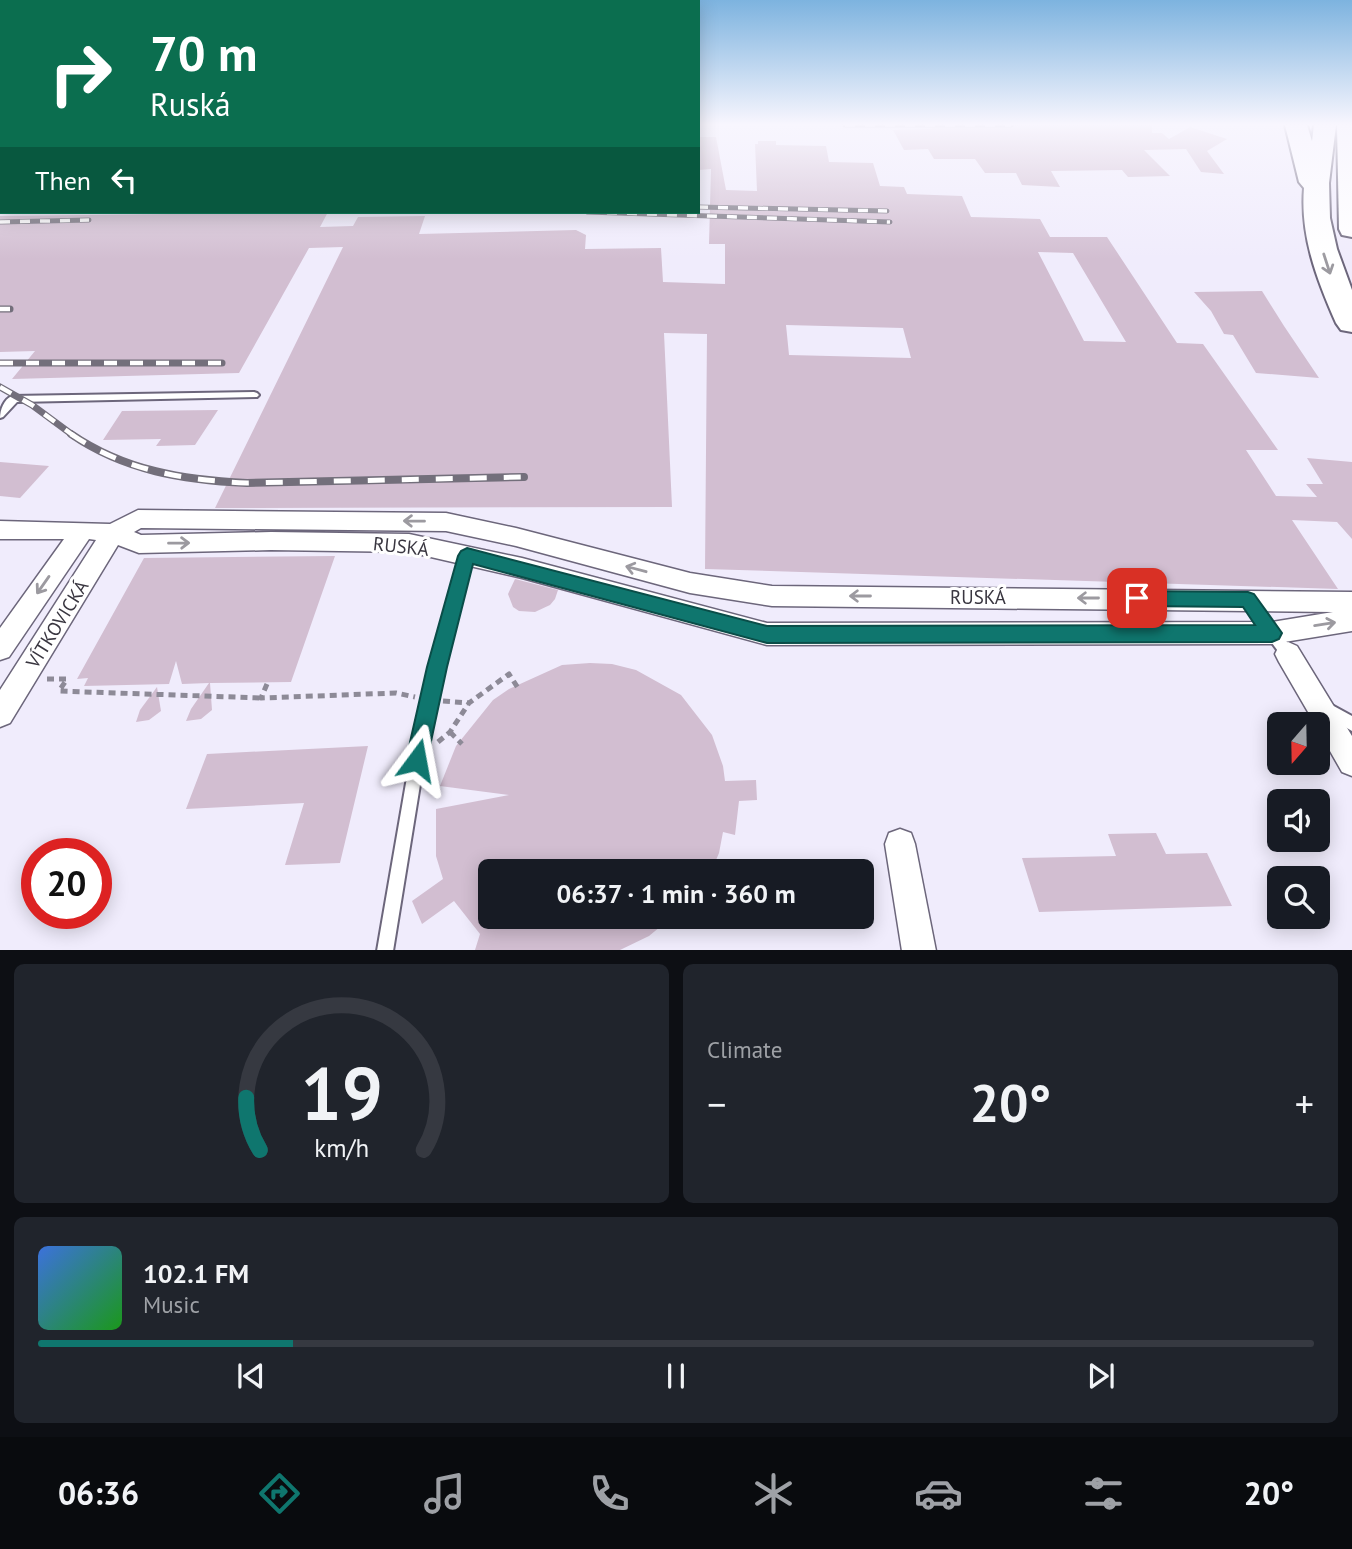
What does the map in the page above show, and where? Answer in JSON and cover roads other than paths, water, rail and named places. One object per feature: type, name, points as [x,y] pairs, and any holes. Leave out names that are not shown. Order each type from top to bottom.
[{"type":"highway","points":[[1308,169],[1316,201]]},
{"type":"highway","points":[[1320,169],[1317,222],[1327,266],[1352,323]]},
{"type":"highway","points":[[1350,169],[1352,228]]},
{"type":"street","name":"RUSKÁ","points":[[113,533],[138,519],[151,518],[446,522],[691,583],[772,596],[1352,602]]},
{"type":"street","name":"RUSKÁ","points":[[0,530],[83,530],[113,533],[139,544],[271,541],[409,543],[767,634],[1280,644],[1352,620]]},
{"type":"street","name":"VÍTKOVICKÁ","points":[[0,649],[83,530]]},
{"type":"street","name":"VÍTKOVICKÁ","points":[[0,714],[113,533]]},
{"type":"street","points":[[1280,644],[1352,762]]},
{"type":"street","points":[[900,844],[919,950]]},
{"type":"lane","points":[[0,415],[13,399],[254,395]]},
{"type":"lane","points":[[385,950],[417,760],[437,667],[467,556]]},
{"type":"lane","points":[[1248,600],[1280,644]]},
{"type":"lane","points":[[1316,701],[1352,724]]},
{"type":"railway","points":[[700,207],[887,211]]},
{"type":"railway","points":[[648,214],[890,222]]},
{"type":"railway","points":[[0,222],[89,220]]},
{"type":"railway","points":[[0,309],[10,309]]},
{"type":"railway","points":[[0,363],[222,363]]},
{"type":"railway","points":[[0,387],[32,405],[73,436]]},
{"type":"railway","points":[[73,436],[91,447],[134,465],[178,476],[224,482],[524,477]]}]
